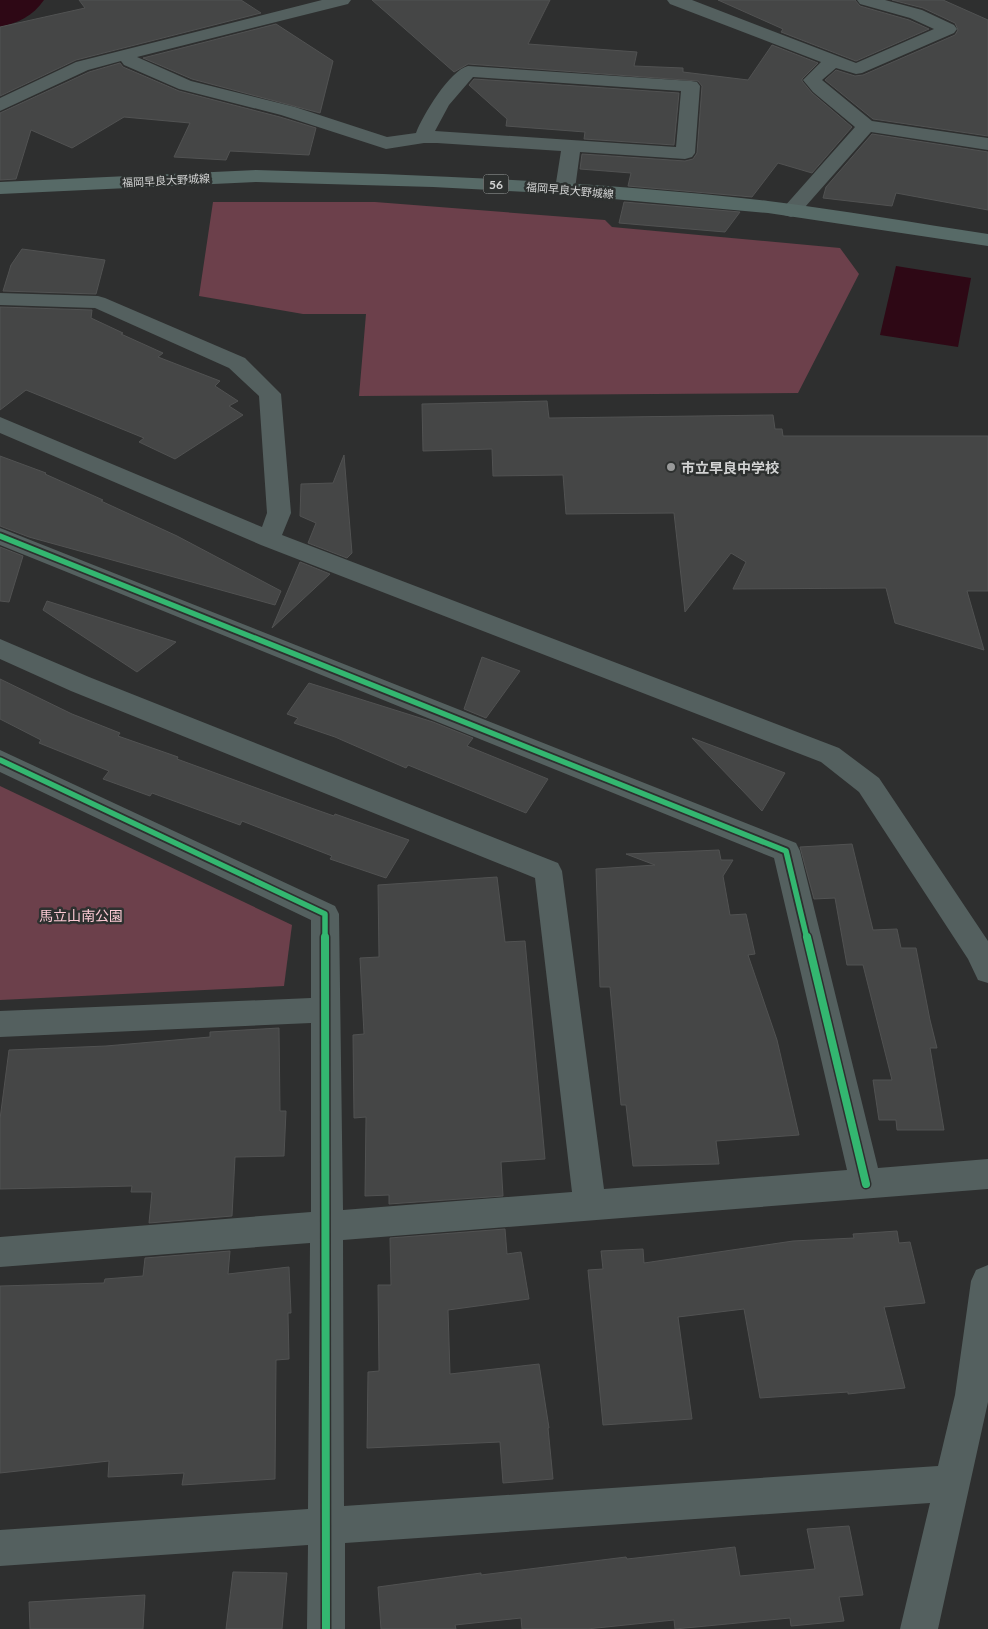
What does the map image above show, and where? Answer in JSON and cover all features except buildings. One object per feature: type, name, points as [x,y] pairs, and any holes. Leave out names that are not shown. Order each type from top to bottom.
[{"type":"main road","name":"福岡早良大野城線","points":[[0,188],[256,176],[434,181],[565,189],[791,211],[988,240]]},
{"type":"street","points":[[0,105],[82,66],[342,0]]},
{"type":"street","points":[[676,0],[856,69],[948,29],[916,14],[866,0]]},
{"type":"street","points":[[126,54],[130,61],[185,85],[288,111],[386,143],[424,137],[685,153],[691,86],[468,71],[450,90],[429,122],[424,137]]},
{"type":"street","points":[[834,60],[812,80],[819,88],[866,126],[988,144]]},
{"type":"street","points":[[791,211],[866,126]]},
{"type":"street","points":[[565,189],[572,146]]},
{"type":"street","points":[[0,299],[98,302],[237,363],[270,394],[279,513],[269,539]]},
{"type":"street","points":[[0,424],[269,539],[830,755],[869,785],[979,952],[988,971]]},
{"type":"street","points":[[0,536],[786,852],[866,1184]]},
{"type":"street","points":[[0,648],[80,684],[548,872],[590,1206]]},
{"type":"street","points":[[0,760],[325,914],[327,1228],[326,1629]]},
{"type":"street","points":[[0,1024],[325,1010]]},
{"type":"street","points":[[0,1252],[327,1228],[988,1174]]},
{"type":"street","points":[[919,1629],[972,1396],[988,1281]]},
{"type":"street","points":[[0,1548],[952,1483]]},
{"type":"green space","points":[[213,202],[375,202],[605,220],[612,227],[840,248],[859,274],[798,393],[359,396],[366,314],[303,314],[199,296]]},
{"type":"green space","name":"馬立山南公園","points":[[0,786],[292,925],[284,986],[0,1000]]},
{"type":"shaded area","points":[[896,266],[971,278],[958,347],[880,335]]},
{"type":"waterway","points":[[0,13],[20,0]]},
{"type":"cycle path","points":[[0,536],[786,851],[866,1184]]},
{"type":"cycle path","points":[[0,760],[325,914],[327,1228],[326,1629]]},
{"type":"place","name":"市立早良中学校","points":[[671,467]]}]
